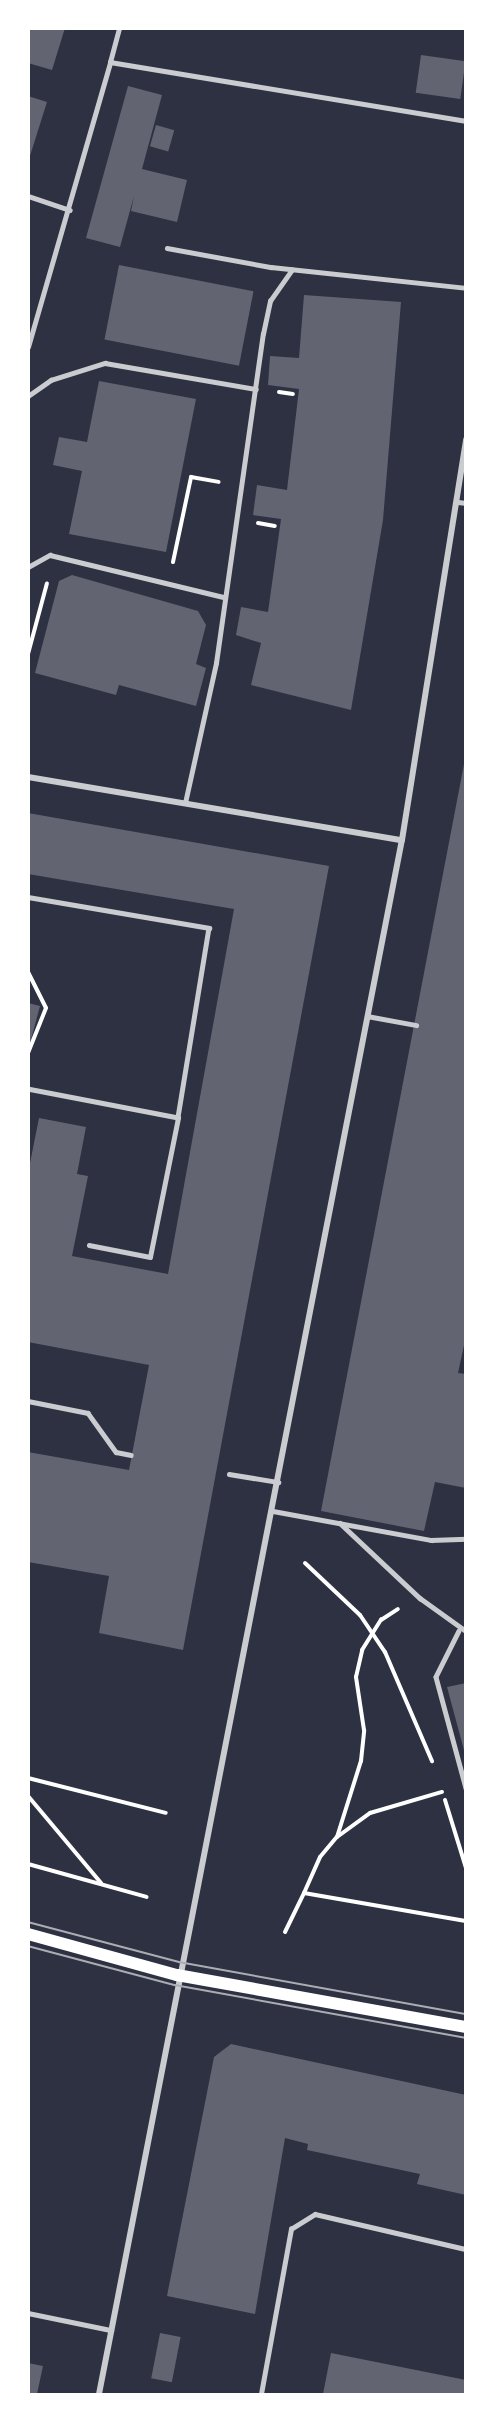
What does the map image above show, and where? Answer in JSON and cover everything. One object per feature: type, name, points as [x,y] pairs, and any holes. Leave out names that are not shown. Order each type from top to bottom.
[{"type":"main road","points":[[28,1934],[177,1975],[465,2027]]},
{"type":"street","points":[[99,2394],[177,1975],[273,1511],[402,840],[458,502],[465,439]]},
{"type":"street","points":[[28,777],[402,840]]},
{"type":"lane","points":[[28,347],[70,210],[119,28]]},
{"type":"lane","points":[[110,62],[465,121]]},
{"type":"lane","points":[[28,196],[70,210]]},
{"type":"lane","points":[[166,248],[292,270],[465,288]]},
{"type":"lane","points":[[184,803],[216,663],[223,597],[270,301],[292,270]]},
{"type":"lane","points":[[28,396],[51,380],[105,363],[256,389]]},
{"type":"lane","points":[[458,502],[465,503]]},
{"type":"lane","points":[[28,567],[50,555],[223,597]]},
{"type":"lane","points":[[28,897],[209,928],[178,1118],[150,1257],[89,1245]]},
{"type":"lane","points":[[367,1016],[417,1024]]},
{"type":"lane","points":[[28,1089],[178,1118]]},
{"type":"lane","points":[[28,1401],[88,1413],[116,1452],[131,1455]]},
{"type":"lane","points":[[229,1474],[278,1482]]},
{"type":"lane","points":[[273,1511],[431,1540],[465,1539]]},
{"type":"lane","points":[[340,1523],[420,1598],[459,1631],[465,1630]]},
{"type":"lane","points":[[459,1631],[436,1677],[464,1788]]},
{"type":"lane","points":[[261,2394],[291,2229],[315,2214],[465,2249]]},
{"type":"lane","points":[[28,2313],[111,2330]]},
{"type":"path","points":[[169,584],[191,477],[241,486]]},
{"type":"path","points":[[28,654],[50,555]]},
{"type":"path","points":[[28,972],[46,1008],[28,1053]]},
{"type":"path","points":[[305,1563],[373,1634],[436,1772]]},
{"type":"path","points":[[337,1837],[362,1761],[364,1730],[356,1677],[362,1650],[381,1620],[420,1598]]},
{"type":"path","points":[[28,1778],[165,1813]]},
{"type":"path","points":[[439,1782],[465,1868]]},
{"type":"path","points":[[285,1932],[320,1857],[337,1837],[370,1813],[464,1788]]},
{"type":"path","points":[[28,1796],[103,1884]]},
{"type":"path","points":[[28,1864],[147,1897]]},
{"type":"path","points":[[304,1893],[465,1921]]},
{"type":"building","points":[[28,28],[65,28],[52,70],[28,63]]},
{"type":"building","points":[[421,55],[466,61],[460,99],[416,93]]},
{"type":"building","points":[[128,86],[162,95],[142,169],[187,180],[177,222],[131,211],[134,196],[120,247],[86,238]]},
{"type":"building","points":[[28,96],[47,102],[29,159],[28,159]]},
{"type":"building","points":[[156,125],[174,130],[168,151],[150,146]]},
{"type":"building","points":[[119,265],[253,291],[239,366],[104,340]]},
{"type":"building","points":[[304,295],[401,302],[383,520],[351,710],[251,685],[261,643],[236,635],[241,607],[268,612],[281,519],[253,515],[257,485],[287,490],[299,389],[268,385],[270,356],[299,358]]},
{"type":"building","points":[[99,381],[196,399],[166,552],[69,534],[82,471],[53,465],[59,437],[87,442]]},
{"type":"building","points":[[72,575],[198,611],[206,625],[196,664],[206,668],[196,706],[119,685],[116,695],[35,673],[59,581]]},
{"type":"building","points":[[464,764],[466,1336],[458,1373],[466,1374],[466,1488],[435,1482],[424,1531],[321,1511]]},
{"type":"building","points":[[28,813],[329,866],[183,1650],[99,1633],[109,1576],[28,1562],[28,1452],[129,1470],[149,1365],[28,1342],[28,1173],[39,1118],[86,1127],[77,1174],[88,1176],[72,1256],[168,1274],[234,909],[28,874]]},
{"type":"building","points":[[28,1003],[40,1006],[29,1047],[28,1047]]},
{"type":"building","points":[[466,1683],[466,1754],[465,1754],[447,1687]]},
{"type":"building","points":[[231,2044],[466,2095],[466,2195],[417,2184],[420,2174],[307,2150],[308,2144],[285,2138],[255,2314],[167,2296],[214,2057]]},
{"type":"building","points":[[160,2333],[181,2337],[172,2382],[151,2378]]},
{"type":"building","points":[[331,2353],[466,2380],[466,2394],[323,2394]]},
{"type":"building","points":[[28,2363],[43,2366],[37,2394],[28,2394]]},
{"type":"tram line","points":[[28,1922],[179,1962],[466,2014]]},
{"type":"tram line","points":[[28,1946],[175,1985],[466,2038]]}]
